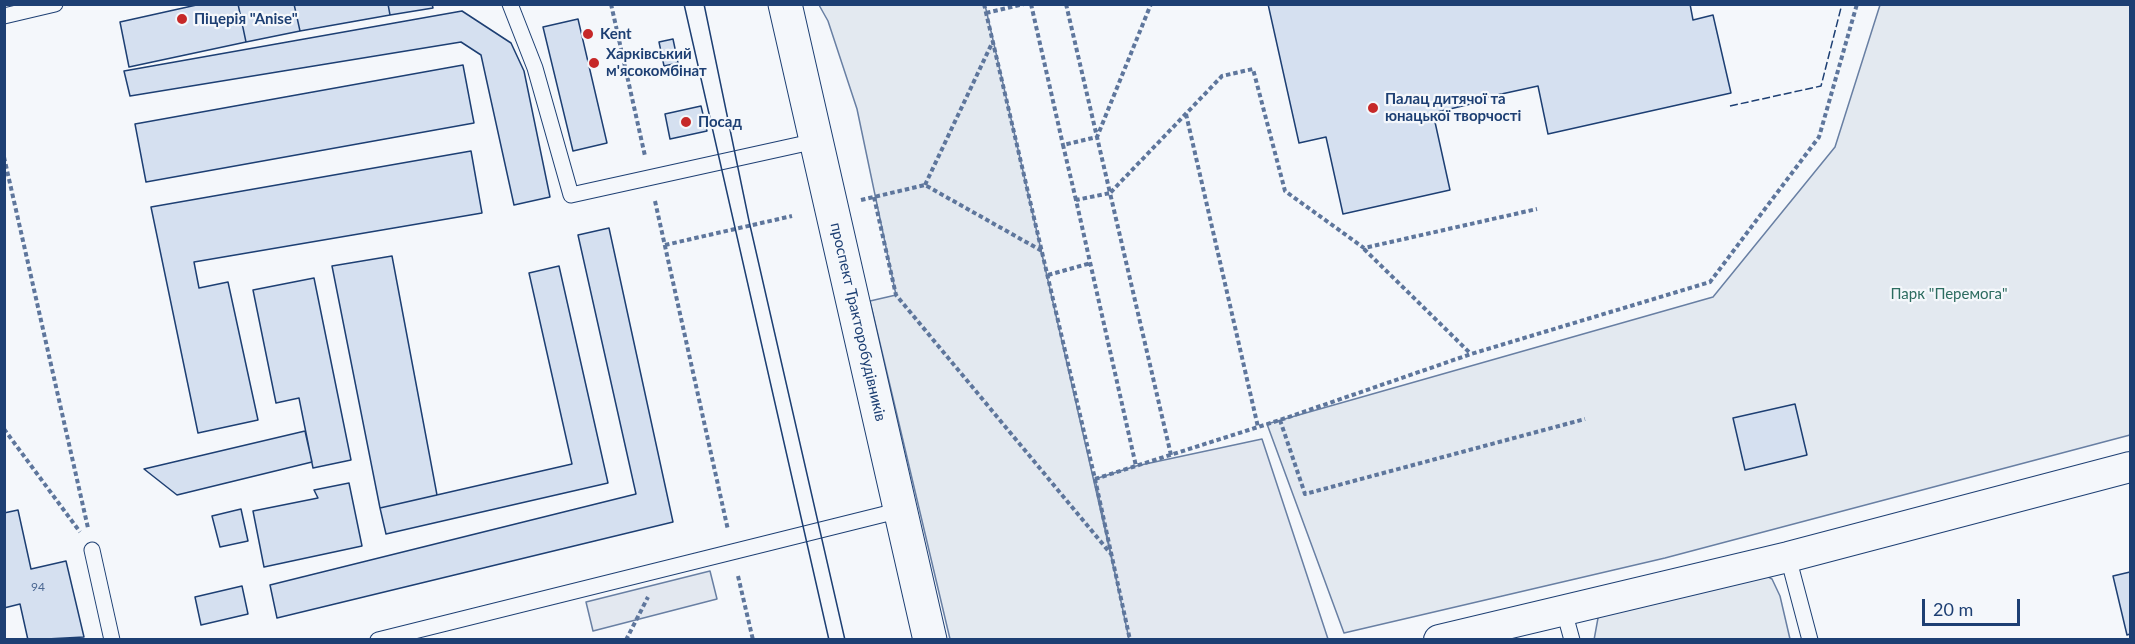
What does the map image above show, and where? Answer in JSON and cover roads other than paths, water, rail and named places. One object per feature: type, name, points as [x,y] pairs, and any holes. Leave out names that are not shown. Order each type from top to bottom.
[{"type":"main road","name":"проспект Тракторобудівників","points":[[785,4],[930,639]]},
{"type":"street","points":[[1439,639],[1788,557],[2130,467]]},
{"type":"lane","points":[[4,16],[55,4]]},
{"type":"lane","points":[[510,4],[536,68],[571,195],[816,141]]},
{"type":"lane","points":[[378,639],[901,510]]},
{"type":"lane","points":[[92,550],[112,639]]},
{"type":"lane","points":[[1788,557],[1810,639]]},
{"type":"lane","points":[[1564,610],[1572,639]]},
{"type":"tram line","points":[[684,4],[829,640]]},
{"type":"tram line","points":[[704,4],[749,221],[845,640]]},
{"type":"place","name":"Піцерія \"Anise\"","points":[[182,19]]},
{"type":"place","name":"Kent","points":[[588,34]]},
{"type":"place","name":"Харківський м'ясокомбінат","points":[[594,63]]},
{"type":"place","name":"Палац дитячої та юнацької творчості","points":[[1373,108]]},
{"type":"place","name":"Посад","points":[[686,122]]},
{"type":"park label","name":"Парк \"Перемога\"","points":[[1949,294]]}]
